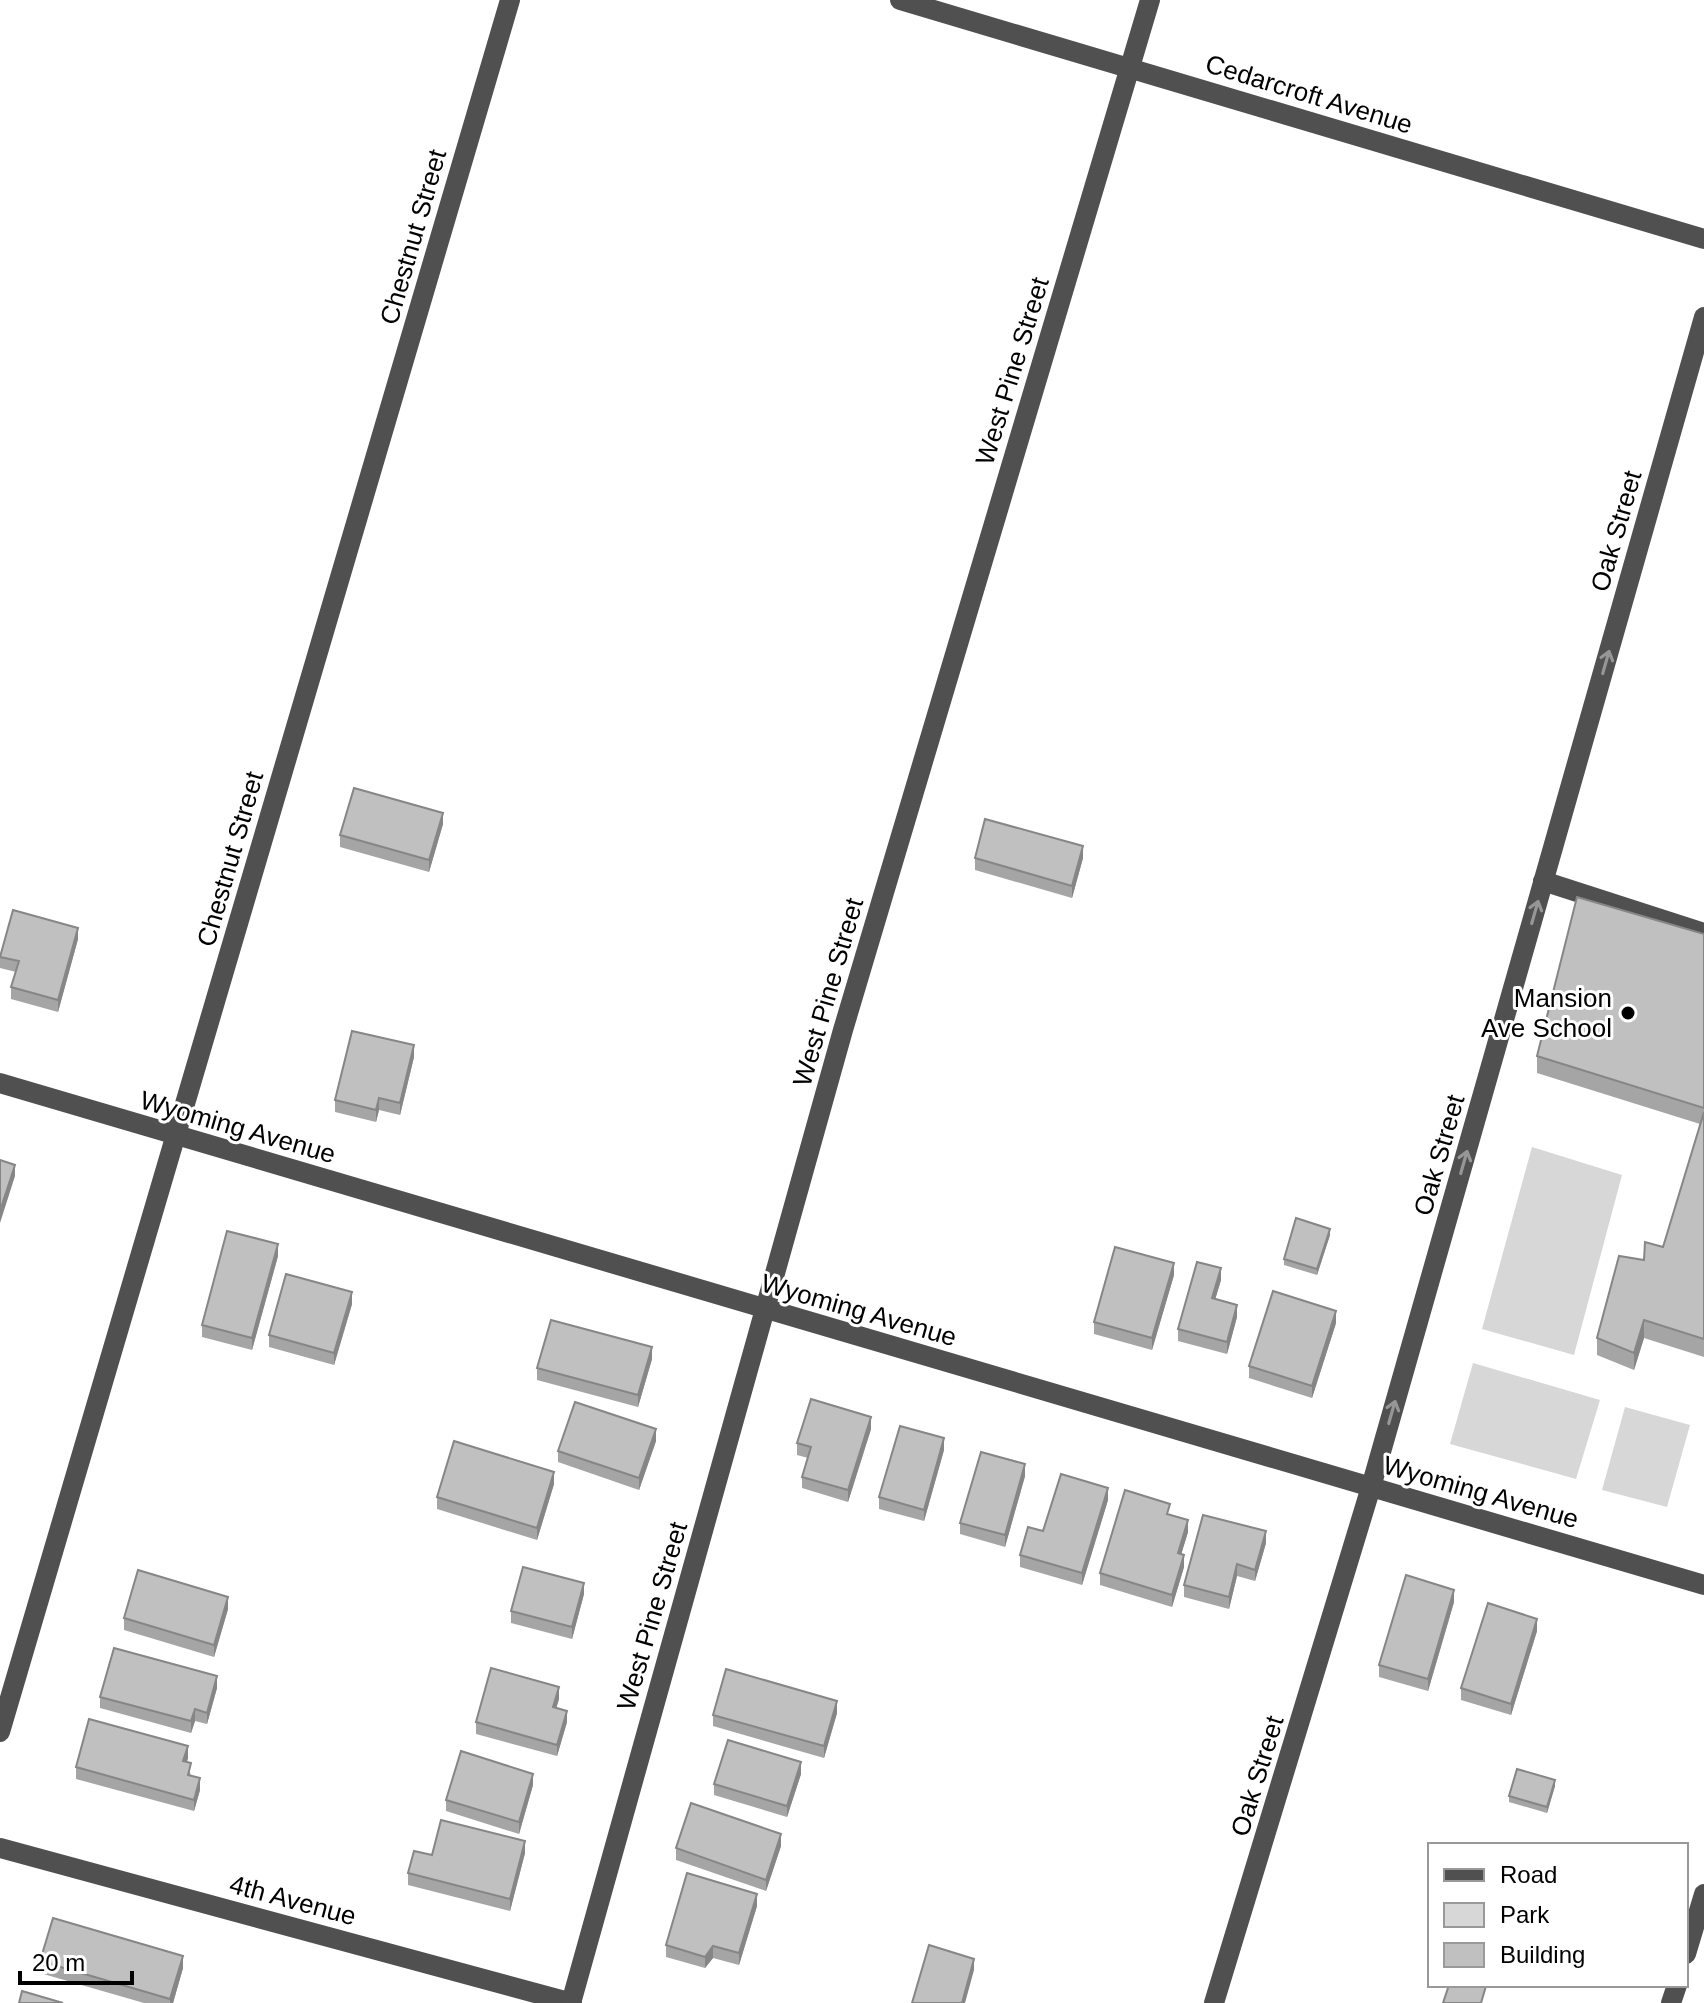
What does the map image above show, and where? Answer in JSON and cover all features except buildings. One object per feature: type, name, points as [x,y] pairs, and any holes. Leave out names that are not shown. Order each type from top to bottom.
[{"type":"street","name":"Chestnut Street","points":[[0,1732],[510,0]]},
{"type":"street","name":"Cedarcroft Avenue","points":[[900,0],[1704,239]]},
{"type":"street","name":"West Pine Street","points":[[571,2003],[847,1015],[1150,0]]},
{"type":"street","name":"Oak Street","points":[[1214,2003],[1371,1487],[1704,317]]},
{"type":"street","points":[[1543,881],[1704,933]]},
{"type":"street","name":"Wyoming Avenue","points":[[0,1083],[1704,1585]]},
{"type":"street","name":"4th Avenue","points":[[0,1848],[571,2003]]},
{"type":"street","points":[[1688,1947],[1704,1894]]},
{"type":"green space","points":[[1532,1147],[1622,1175],[1574,1355],[1482,1329]]},
{"type":"green space","points":[[1473,1363],[1600,1400],[1576,1479],[1450,1444]]},
{"type":"green space","points":[[1625,1407],[1690,1425],[1667,1507],[1602,1490]]},
{"type":"place","name":"Mansion Ave School","points":[[1628,1013]]}]
